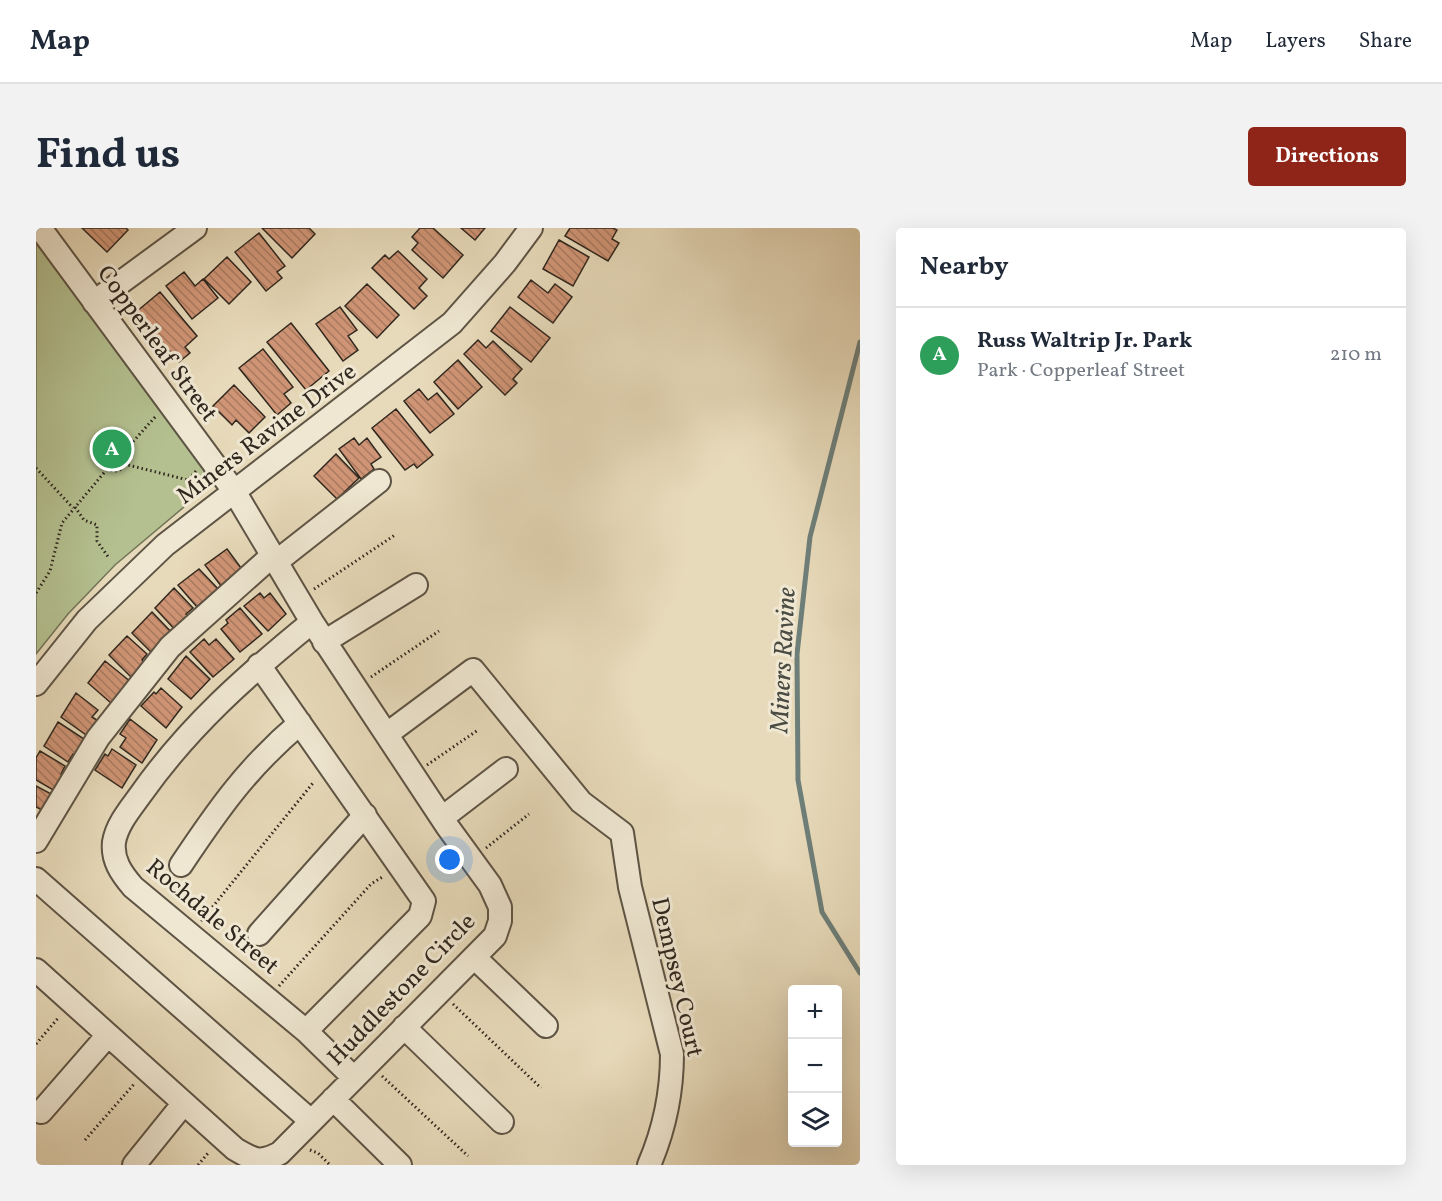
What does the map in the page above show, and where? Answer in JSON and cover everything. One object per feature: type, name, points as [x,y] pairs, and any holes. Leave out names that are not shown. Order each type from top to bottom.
[{"type":"street","name":"Copperleaf Street","points":[[40,228],[234,491]]},
{"type":"street","points":[[94,302],[195,228]]},
{"type":"street","name":"Miners Ravine Drive","points":[[36,684],[69,640],[115,591],[165,545],[444,330],[475,298],[531,228]]},
{"type":"street","points":[[36,841],[98,738],[170,647],[274,559],[379,481]]},
{"type":"street","name":"Huddlestone Circle","points":[[36,970],[235,1149],[250,1158],[266,1163],[280,1153],[495,936],[500,921],[500,907],[490,885],[441,818],[324,642],[234,491]]},
{"type":"street","points":[[324,642],[416,585]]},
{"type":"street","name":"Rochdale Street","points":[[312,622],[259,665],[190,731],[154,774],[123,818],[114,840],[115,858],[121,873],[133,886],[306,1031],[361,1071]]},
{"type":"street","points":[[259,665],[424,901],[420,916],[306,1031]]},
{"type":"street","name":"Dempsey Court","points":[[387,734],[473,670],[581,802],[622,833],[632,896],[672,1054],[672,1082],[668,1113],[649,1165]]},
{"type":"street","points":[[182,865],[226,798],[268,750],[300,723]]},
{"type":"street","points":[[441,818],[506,769]]},
{"type":"street","points":[[260,934],[365,815]]},
{"type":"street","points":[[36,879],[311,1121]]},
{"type":"street","points":[[474,957],[546,1026]]},
{"type":"street","points":[[404,1028],[502,1122]]},
{"type":"street","points":[[41,1112],[108,1035]]},
{"type":"street","points":[[333,1100],[400,1165]]},
{"type":"street","points":[[134,1165],[184,1103]]},
{"type":"path","points":[[121,455],[160,413]]},
{"type":"path","points":[[115,452],[121,455],[124,464],[116,471],[108,468],[105,462],[109,454],[115,452]]},
{"type":"path","points":[[124,464],[188,480]]},
{"type":"path","points":[[192,496],[188,490],[188,480],[200,467]]},
{"type":"path","points":[[36,468],[84,520],[97,525],[97,541],[109,558]]},
{"type":"path","points":[[36,594],[50,571],[62,523],[108,468]]},
{"type":"path","points":[[299,599],[395,535]]},
{"type":"path","points":[[355,687],[439,631]]},
{"type":"path","points":[[413,775],[477,730]]},
{"type":"path","points":[[190,934],[313,783]]},
{"type":"path","points":[[471,859],[529,814]]},
{"type":"path","points":[[267,998],[371,884],[400,865]]},
{"type":"path","points":[[440,992],[541,1088]]},
{"type":"path","points":[[36,1044],[72,1002]]},
{"type":"path","points":[[85,1140],[147,1070]]},
{"type":"path","points":[[361,1071],[468,1156]]},
{"type":"path","points":[[289,1143],[318,1153],[330,1165]]},
{"type":"green space","points":[[36,242],[203,468],[207,479],[203,491],[115,565],[68,614],[36,654]]},
{"type":"building","points":[[82,228],[126,228],[128,230],[107,252]]},
{"type":"building","points":[[262,228],[309,228],[315,234],[292,258]]},
{"type":"building","points":[[420,228],[433,228],[463,255],[443,278],[412,250],[418,243],[412,237]]},
{"type":"building","points":[[461,228],[485,228],[475,240]]},
{"type":"building","points":[[570,228],[613,228],[617,230],[612,239],[619,243],[608,261],[565,236]]},
{"type":"building","points":[[259,233],[285,266],[277,272],[282,278],[266,291],[235,252]]},
{"type":"building","points":[[559,240],[589,257],[573,286],[543,269]]},
{"type":"building","points":[[398,251],[427,279],[419,288],[427,296],[414,309],[372,268],[385,255],[389,259]]},
{"type":"building","points":[[227,257],[251,282],[229,304],[204,279]]},
{"type":"building","points":[[184,272],[195,286],[203,279],[218,298],[192,319],[166,286]]},
{"type":"building","points":[[531,280],[548,293],[555,284],[572,297],[553,323],[518,297]]},
{"type":"building","points":[[367,284],[399,315],[377,338],[345,306]]},
{"type":"building","points":[[160,292],[197,336],[185,347],[190,353],[179,362],[136,312]]},
{"type":"building","points":[[340,307],[357,330],[348,336],[358,350],[343,361],[316,324]]},
{"type":"building","points":[[510,307],[550,338],[531,362],[491,331]]},
{"type":"building","points":[[291,323],[329,371],[306,390],[267,342]]},
{"type":"building","points":[[478,340],[486,348],[493,341],[522,369],[513,379],[517,383],[505,395],[464,354]]},
{"type":"building","points":[[263,349],[293,387],[284,394],[291,403],[277,415],[239,368]]},
{"type":"building","points":[[458,360],[482,387],[458,409],[434,382]]},
{"type":"building","points":[[234,385],[265,417],[249,433],[236,420],[232,425],[213,406]]},
{"type":"building","points":[[419,389],[428,400],[437,393],[454,414],[430,433],[404,401]]},
{"type":"building","points":[[396,409],[433,455],[417,468],[414,464],[405,470],[372,428]]},
{"type":"building","points":[[354,438],[359,445],[367,438],[381,457],[371,464],[374,469],[361,479],[339,449]]},
{"type":"building","points":[[336,454],[359,478],[337,499],[314,476]]},
{"type":"building","points":[[227,549],[244,572],[225,591],[205,565]]},
{"type":"building","points":[[199,569],[223,594],[207,608],[202,602],[197,607],[178,585]]},
{"type":"building","points":[[174,588],[193,608],[186,614],[192,621],[178,633],[155,608]]},
{"type":"building","points":[[260,593],[264,598],[270,593],[286,614],[268,631],[244,606]]},
{"type":"building","points":[[240,608],[262,634],[240,652],[221,629],[228,623],[226,620]]},
{"type":"building","points":[[152,612],[175,636],[152,653],[132,633]]},
{"type":"building","points":[[127,636],[147,654],[142,660],[147,664],[134,680],[109,655]]},
{"type":"building","points":[[204,639],[209,645],[216,639],[234,659],[213,677],[190,652]]},
{"type":"building","points":[[186,656],[210,679],[191,699],[168,679]]},
{"type":"building","points":[[105,661],[131,682],[111,703],[88,683]]},
{"type":"building","points":[[161,688],[182,707],[166,728],[141,706]]},
{"type":"building","points":[[76,693],[98,710],[92,717],[100,722],[89,737],[61,717]]},
{"type":"building","points":[[130,719],[157,740],[142,763],[120,747],[126,738],[120,734]]},
{"type":"building","points":[[58,722],[87,741],[76,756],[73,754],[68,762],[44,746]]},
{"type":"building","points":[[112,749],[136,765],[122,788],[95,770],[105,754],[108,756]]},
{"type":"building","points":[[40,751],[65,766],[61,774],[64,776],[55,791],[36,780],[36,758]]},
{"type":"building","points":[[36,786],[53,795],[44,811],[36,807]]},
{"type":"waterway","name":"Miners Ravine","points":[[860,342],[810,537],[797,654],[798,780],[822,912],[860,973]]},
{"type":"place","name":"Russ Waltrip Jr. Park","points":[[112,449]]}]
